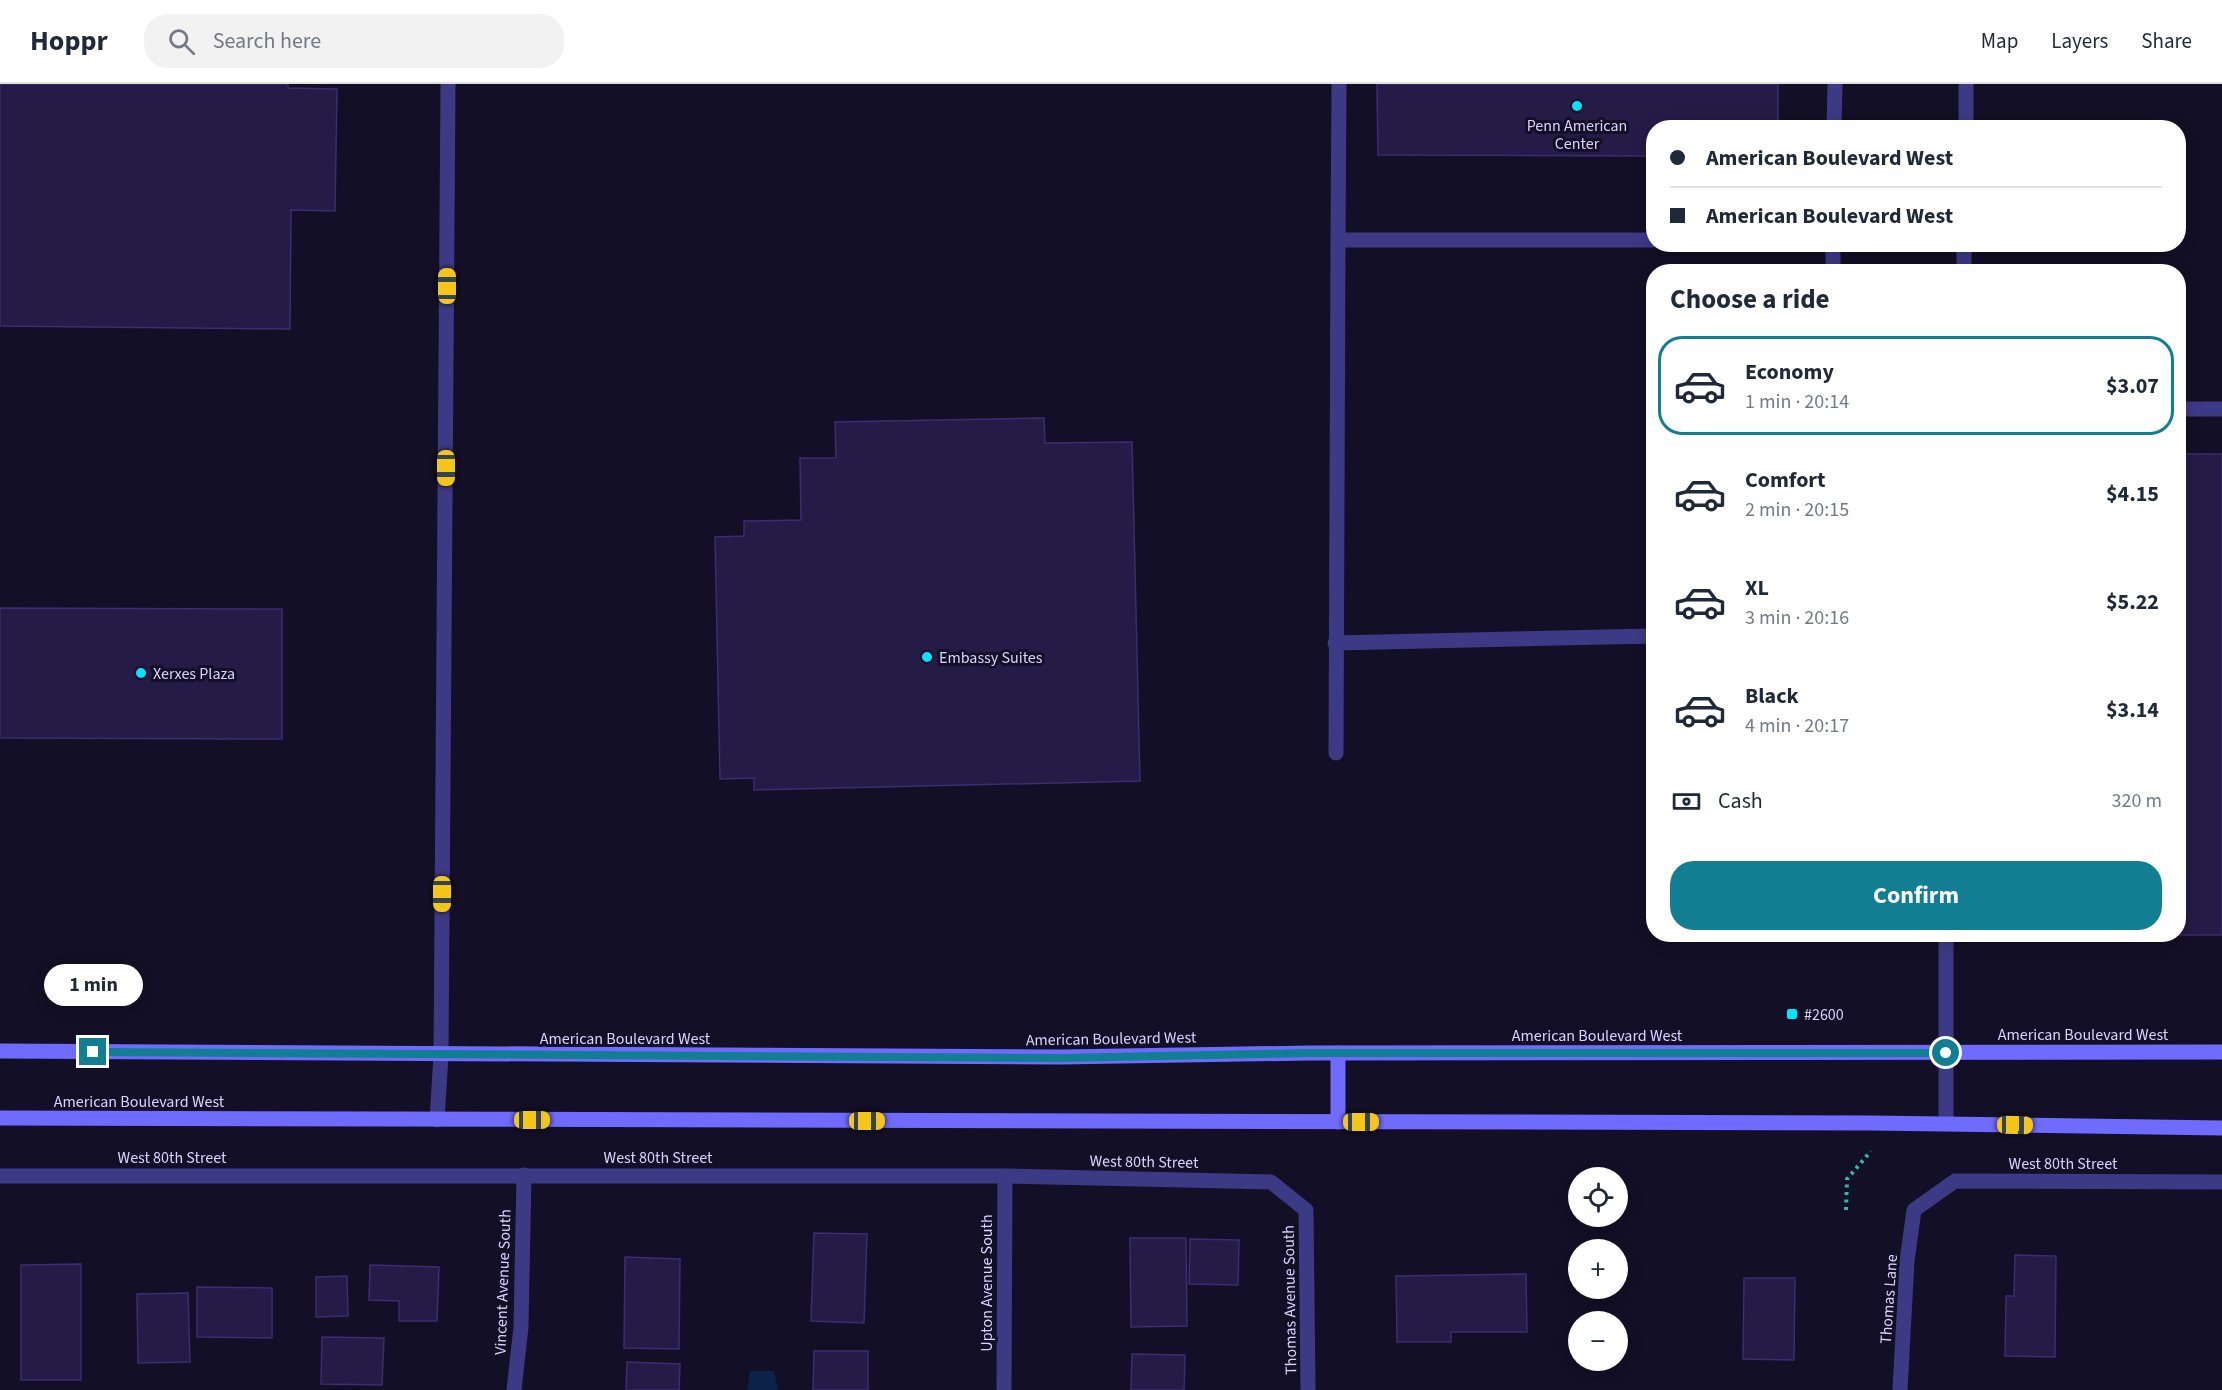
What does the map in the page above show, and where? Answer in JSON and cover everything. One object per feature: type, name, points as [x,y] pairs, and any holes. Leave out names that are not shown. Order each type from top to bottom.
[{"type":"main road","name":"American Boulevard West","points":[[0,1051],[1061,1058],[1338,1053],[2222,1052]]},
{"type":"main road","points":[[1338,1053],[1338,1122]]},
{"type":"main road","name":"American Boulevard West","points":[[0,1118],[1946,1124],[2222,1128]]},
{"type":"street","points":[[437,1119],[441,1055],[448,84]]},
{"type":"street","points":[[1336,753],[1339,84]]},
{"type":"street","points":[[1834,120],[1835,84]]},
{"type":"street","points":[[1966,84],[1966,120]]},
{"type":"street","points":[[1338,240],[1646,240]]},
{"type":"street","points":[[2186,409],[2222,409]]},
{"type":"street","points":[[1335,643],[1646,636]]},
{"type":"street","points":[[1946,942],[1946,1124]]},
{"type":"street","name":"Vincent Avenue South","points":[[514,1390],[521,1327],[524,1175]]},
{"type":"street","name":"West 80th Street","points":[[0,1176],[1005,1176],[1271,1182],[1306,1210]]},
{"type":"street","name":"Upton Avenue South","points":[[1004,1390],[1005,1176]]},
{"type":"street","name":"West 80th Street","points":[[1914,1210],[1955,1181],[2222,1182]]},
{"type":"street","name":"Thomas Avenue South","points":[[1306,1210],[1308,1390]]},
{"type":"street","name":"Thomas Lane","points":[[1900,1390],[1907,1261],[1914,1210]]},
{"type":"path","points":[[1845,1210],[1847,1179],[1872,1150]]},
{"type":"water","points":[[750,1371],[774,1371],[778,1390],[747,1390]]},
{"type":"building","points":[[0,84],[288,84],[288,88],[337,89],[335,211],[291,210],[290,329],[0,326]]},
{"type":"building","name":"Penn American Center","points":[[1377,84],[1778,84],[1778,120],[1646,120],[1646,156],[1378,155]]},
{"type":"building","name":"Embassy Suites","points":[[1044,418],[1045,443],[1132,442],[1140,781],[754,790],[754,778],[720,779],[715,537],[744,536],[744,521],[801,520],[800,458],[836,458],[835,422]]},
{"type":"building","points":[[2186,454],[2222,454],[2222,935],[2186,935]]},
{"type":"building","name":"Xerxes Plaza","points":[[0,608],[282,609],[282,739],[0,738]]},
{"type":"building","points":[[814,1233],[867,1234],[864,1323],[811,1321]]},
{"type":"building","points":[[1130,1238],[1186,1238],[1187,1326],[1131,1327]]},
{"type":"building","points":[[1190,1239],[1239,1240],[1238,1285],[1189,1284]]},
{"type":"building","points":[[2015,1255],[2056,1256],[2055,1357],[2005,1356],[2006,1296],[2014,1296]]},
{"type":"building","points":[[625,1257],[680,1259],[679,1349],[624,1348]]},
{"type":"building","points":[[81,1264],[81,1380],[21,1380],[21,1265]]},
{"type":"building","points":[[370,1265],[439,1267],[437,1321],[399,1321],[399,1301],[369,1300]]},
{"type":"building","points":[[1526,1274],[1527,1332],[1451,1332],[1451,1342],[1397,1342],[1396,1276]]},
{"type":"building","points":[[347,1276],[348,1316],[316,1317],[316,1277]]},
{"type":"building","points":[[1744,1278],[1795,1278],[1794,1360],[1743,1359]]},
{"type":"building","points":[[197,1287],[272,1288],[272,1338],[197,1337]]},
{"type":"building","points":[[188,1293],[190,1362],[138,1363],[137,1294]]},
{"type":"building","points":[[322,1337],[384,1338],[382,1385],[321,1384]]},
{"type":"building","points":[[814,1351],[868,1351],[868,1390],[813,1390]]},
{"type":"building","points":[[1132,1354],[1185,1355],[1184,1390],[1131,1390]]},
{"type":"building","points":[[627,1362],[680,1364],[679,1390],[626,1390]]},
{"type":"place","name":"Penn American Center","points":[[1577,106]]},
{"type":"place","name":"Embassy Suites","points":[[927,657]]},
{"type":"place","name":"Xerxes Plaza","points":[[141,673]]},
{"type":"place","name":"#2600","points":[[1792,1014]]},
{"type":"route","points":[[93,1052],[1061,1058],[1309,1053],[1946,1053]]}]
